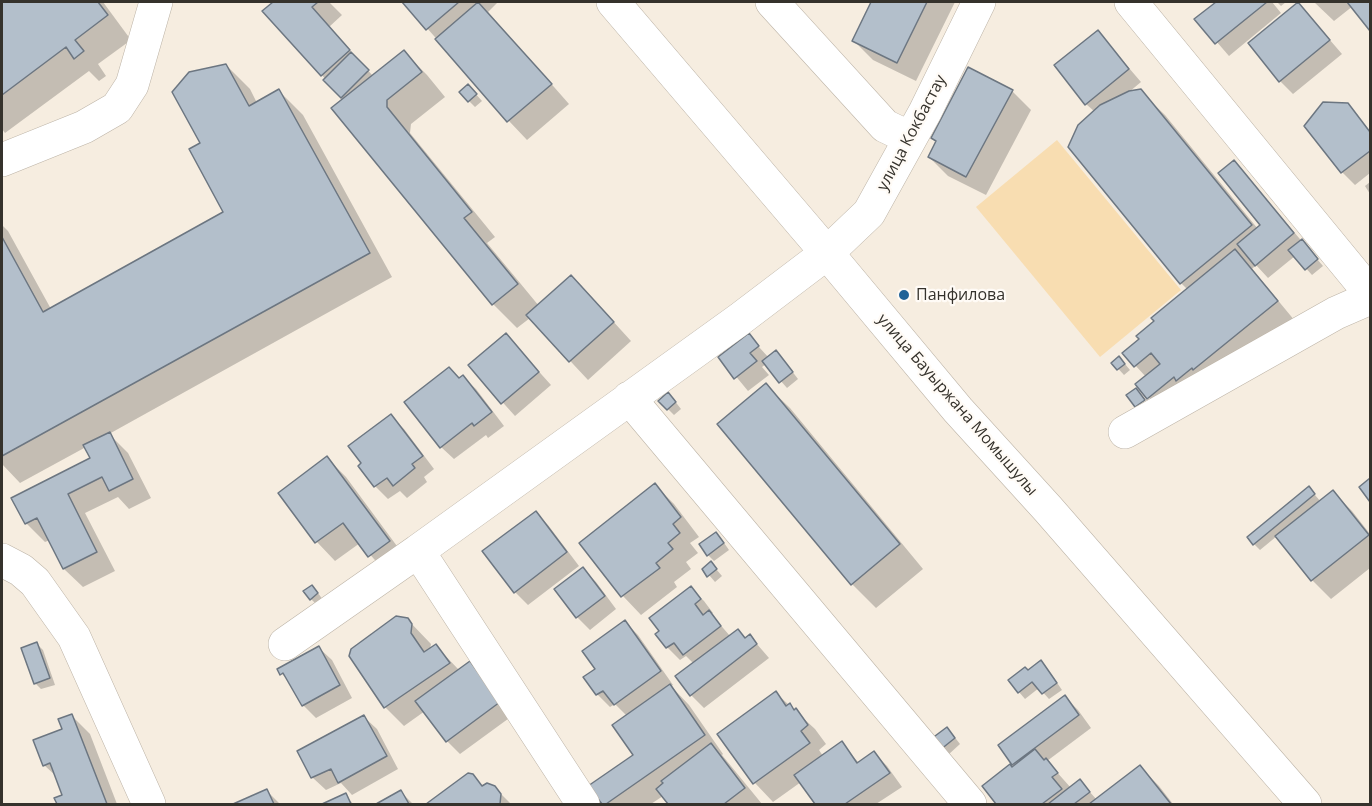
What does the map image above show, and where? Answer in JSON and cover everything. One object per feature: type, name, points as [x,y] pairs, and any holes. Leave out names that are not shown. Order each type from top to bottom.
[{"type":"street","points":[[2,160],[84,127],[117,108],[132,85],[156,2]]},
{"type":"street","name":"улица Бауыржана Момышулы","points":[[613,2],[958,410],[1048,509],[1305,804]]},
{"type":"street","points":[[772,2],[885,126],[910,138]]},
{"type":"street","name":"улица Кокбастау","points":[[285,644],[740,319],[827,253],[869,213],[979,2]]},
{"type":"street","points":[[1131,2],[1371,293]]},
{"type":"street","points":[[1125,432],[1336,313],[1371,298]]},
{"type":"street","points":[[629,398],[970,804]]},
{"type":"street","points":[[418,551],[583,804]]},
{"type":"street","points":[[2,560],[21,570],[34,582],[74,637],[149,804]]},
{"type":"shaded area","points":[[1057,140],[1181,290],[1100,357],[976,207]]},
{"type":"building","points":[[2,2],[98,2],[108,15],[75,40],[84,51],[74,59],[66,47],[2,95]]},
{"type":"building","points":[[273,2],[318,2],[312,7],[350,50],[321,76],[262,11]]},
{"type":"building","points":[[402,2],[459,2],[426,30]]},
{"type":"building","points":[[478,2],[552,84],[507,122],[435,39]]},
{"type":"building","points":[[871,2],[927,2],[897,63],[852,41]]},
{"type":"building","points":[[1216,2],[1267,2],[1215,44],[1194,19]]},
{"type":"building","points":[[1298,2],[1330,40],[1279,82],[1248,43]]},
{"type":"building","points":[[1347,2],[1370,2],[1370,31]]},
{"type":"building","points":[[1098,30],[1129,69],[1085,105],[1054,65]]},
{"type":"building","points":[[404,50],[422,72],[387,100],[387,107],[472,212],[464,218],[518,284],[492,305],[331,108]]},
{"type":"building","points":[[351,52],[369,70],[341,98],[323,80]]},
{"type":"building","points":[[226,64],[249,106],[279,89],[370,253],[2,456],[2,237],[43,312],[223,212],[189,149],[200,143],[172,92],[189,72]]},
{"type":"building","points":[[968,67],[1013,90],[966,177],[928,157],[936,141],[931,138]]},
{"type":"building","points":[[468,84],[477,94],[468,102],[459,92]]},
{"type":"building","points":[[1141,89],[1252,225],[1180,284],[1068,147],[1078,125],[1100,105],[1129,91]]},
{"type":"building","points":[[1323,102],[1348,103],[1370,132],[1370,151],[1341,173],[1304,126]]},
{"type":"building","points":[[1234,160],[1294,233],[1255,266],[1237,244],[1260,225],[1218,173]]},
{"type":"building","points":[[1302,239],[1318,259],[1305,270],[1288,250]]},
{"type":"building","points":[[1235,249],[1278,301],[1193,370],[1192,368],[1176,381],[1174,377],[1147,399],[1135,384],[1160,364],[1151,353],[1134,367],[1122,353],[1139,339],[1136,336],[1154,321],[1151,318]]},
{"type":"building","points":[[571,275],[614,322],[569,362],[526,315]]},
{"type":"building","points":[[506,333],[539,372],[501,404],[468,365]]},
{"type":"building","points":[[749,333],[759,346],[750,353],[757,361],[734,379],[718,357]]},
{"type":"building","points":[[776,350],[793,372],[779,383],[762,361]]},
{"type":"building","points":[[1119,356],[1125,364],[1117,370],[1111,363]]},
{"type":"building","points":[[449,367],[459,378],[463,375],[492,412],[474,426],[472,423],[440,448],[404,402]]},
{"type":"building","points":[[766,383],[900,544],[851,585],[717,424]]},
{"type":"building","points":[[1136,388],[1145,400],[1135,407],[1126,395]]},
{"type":"building","points":[[668,392],[676,402],[667,410],[658,401]]},
{"type":"building","points":[[391,414],[423,456],[412,464],[415,468],[393,486],[387,478],[374,487],[358,466],[361,463],[348,446]]},
{"type":"building","points":[[110,432],[133,479],[109,491],[102,477],[68,494],[97,552],[63,569],[37,518],[25,524],[11,498],[90,458],[83,445]]},
{"type":"building","points":[[327,456],[390,541],[368,557],[343,523],[315,543],[278,493]]},
{"type":"building","points":[[1370,478],[1370,502],[1359,487]]},
{"type":"building","points":[[655,483],[681,517],[673,524],[680,533],[668,543],[673,549],[656,563],[660,568],[621,597],[579,543]]},
{"type":"building","points":[[1309,486],[1315,494],[1253,545],[1247,537]]},
{"type":"building","points":[[1333,490],[1369,535],[1311,581],[1275,536]]},
{"type":"building","points":[[536,511],[567,552],[514,593],[482,551]]},
{"type":"building","points":[[716,532],[724,543],[707,556],[699,544]]},
{"type":"building","points":[[711,561],[717,569],[707,577],[702,569]]},
{"type":"building","points":[[583,567],[605,596],[576,618],[554,589]]},
{"type":"building","points":[[312,585],[318,593],[310,600],[303,591]]},
{"type":"building","points":[[691,586],[701,599],[695,604],[703,615],[709,610],[721,626],[683,655],[674,643],[666,648],[655,634],[659,631],[649,618]]},
{"type":"building","points":[[396,616],[408,618],[412,624],[411,633],[424,652],[436,644],[450,663],[384,708],[349,656],[351,649]]},
{"type":"building","points":[[625,620],[661,671],[614,705],[603,691],[596,695],[583,677],[595,669],[582,651]]},
{"type":"building","points":[[738,629],[745,638],[750,634],[757,644],[690,696],[675,676]]},
{"type":"building","points":[[37,642],[50,678],[34,684],[21,648]]},
{"type":"building","points":[[319,646],[340,685],[302,706],[283,673],[280,675],[277,669]]},
{"type":"building","points":[[1041,660],[1057,683],[1042,694],[1032,682],[1018,693],[1008,680],[1025,667],[1028,670]]},
{"type":"building","points":[[470,661],[500,702],[446,742],[415,701]]},
{"type":"building","points":[[670,684],[705,735],[606,804],[602,804],[588,786],[633,755],[612,725]]},
{"type":"building","points":[[776,691],[786,706],[790,703],[794,710],[796,708],[808,725],[801,731],[810,743],[753,784],[717,734]]},
{"type":"building","points":[[1065,695],[1079,715],[1012,765],[998,745]]},
{"type":"building","points":[[72,714],[107,804],[57,804],[54,798],[62,795],[50,763],[43,766],[33,740],[62,729],[58,719]]},
{"type":"building","points":[[364,715],[387,756],[338,783],[331,769],[311,778],[297,751]]},
{"type":"building","points":[[947,727],[955,738],[940,750],[931,739]]},
{"type":"building","points":[[842,741],[857,763],[874,751],[890,773],[845,804],[815,804],[794,775]]},
{"type":"building","points":[[711,743],[745,788],[724,804],[668,804],[656,789],[663,783],[661,781]]},
{"type":"building","points":[[1035,749],[1058,773],[1052,777],[1062,789],[1042,804],[996,804],[982,786],[1010,764],[1012,767]]},
{"type":"building","points":[[1140,765],[1171,804],[1089,804]]},
{"type":"building","points":[[468,773],[473,774],[482,786],[487,783],[495,786],[501,794],[500,804],[426,804]]},
{"type":"building","points":[[1080,779],[1090,792],[1074,804],[1048,804]]},
{"type":"building","points":[[267,789],[274,804],[233,804]]},
{"type":"building","points":[[401,790],[409,804],[376,804]]},
{"type":"building","points":[[346,793],[351,804],[322,804]]},
{"type":"place","name":"Панфилова","points":[[904,295]]}]
